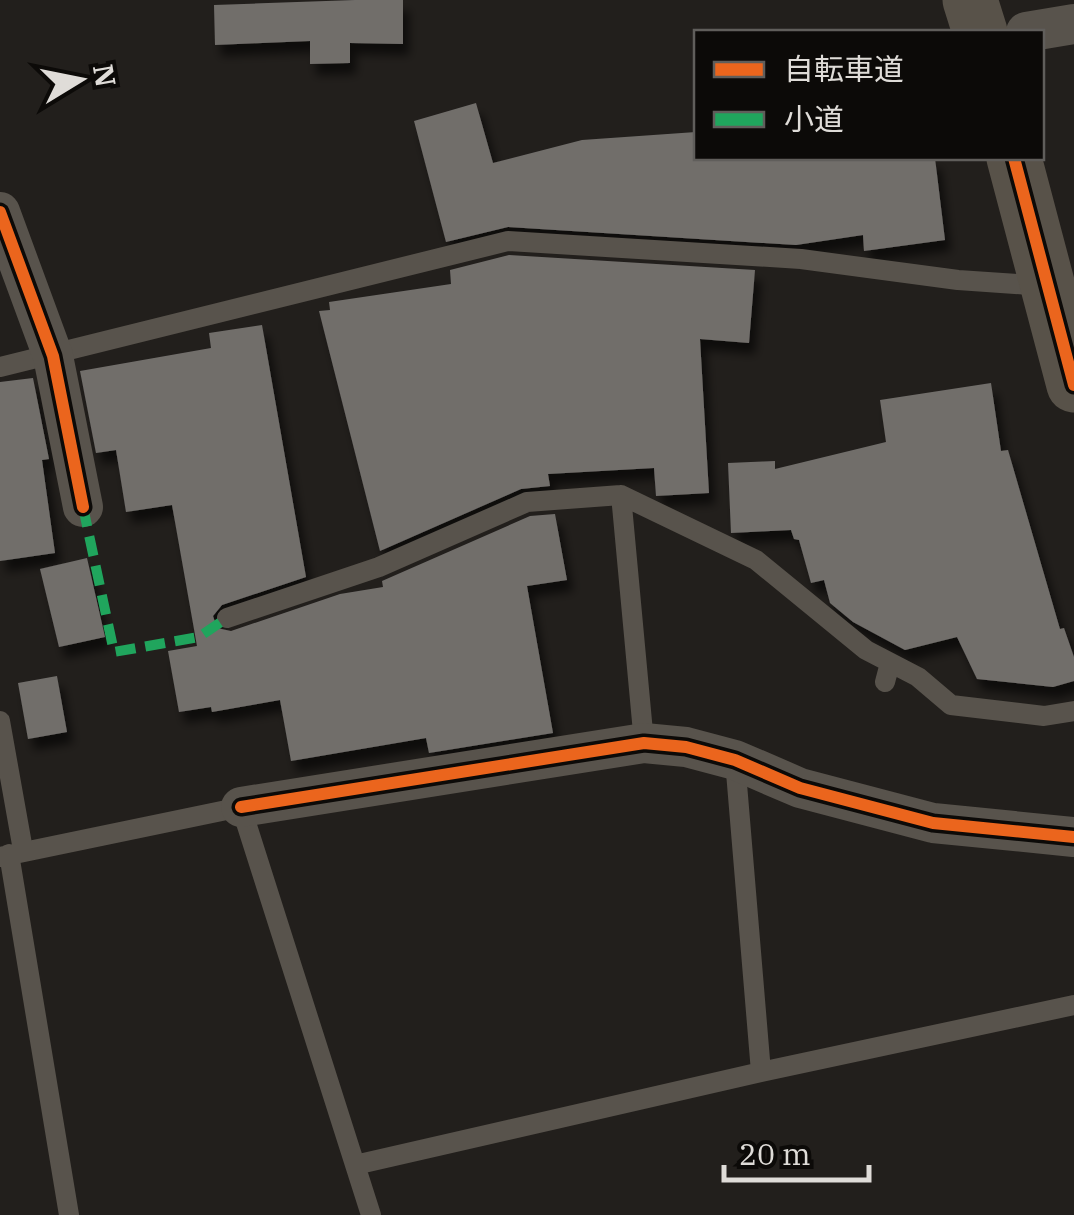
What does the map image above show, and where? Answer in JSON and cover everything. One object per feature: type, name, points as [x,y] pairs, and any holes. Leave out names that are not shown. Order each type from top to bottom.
[{"type":"main road","points":[[970,0],[979,30]]},
{"type":"main road","points":[[1015,160],[1062,285],[1074,386]]},
{"type":"street","points":[[1038,30],[1074,24]]},
{"type":"street","points":[[0,212],[53,356],[82,507]]},
{"type":"street","points":[[241,808],[644,743],[735,760],[800,788],[858,792],[933,823],[1074,838]]},
{"type":"lane","points":[[0,367],[508,241],[800,259],[958,280],[1062,285]]},
{"type":"lane","points":[[621,495],[644,743]]},
{"type":"lane","points":[[227,618],[379,567],[527,502],[621,495],[756,560],[866,650],[887,673],[918,678],[951,705],[1044,716],[1074,712]]},
{"type":"lane","points":[[0,720],[11,854],[69,1215]]},
{"type":"lane","points":[[735,760],[761,1072]]},
{"type":"lane","points":[[11,854],[241,808],[372,1215]]},
{"type":"lane","points":[[356,1165],[761,1072],[1074,1006]]},
{"type":"building","points":[[403,0],[403,44],[350,43],[350,63],[310,64],[310,41],[215,45],[214,5]]},
{"type":"building","points":[[476,103],[493,163],[582,140],[694,132],[694,160],[935,160],[945,240],[864,251],[863,235],[796,245],[508,227],[446,242],[414,121]]},
{"type":"building","points":[[509,255],[755,270],[749,343],[700,339],[709,493],[656,496],[654,468],[548,474],[550,486],[521,489],[380,551],[319,311],[330,310],[329,302],[451,284],[450,270]]},
{"type":"building","points":[[262,325],[306,577],[222,605],[213,616],[217,628],[231,631],[340,594],[383,587],[382,581],[530,516],[555,514],[567,580],[527,586],[553,733],[429,753],[426,738],[291,761],[280,700],[212,712],[211,707],[179,712],[168,651],[197,646],[172,505],[126,512],[116,450],[96,453],[80,371],[211,348],[209,333]]},
{"type":"building","points":[[33,378],[49,459],[42,460],[55,553],[0,561],[0,382]]},
{"type":"building","points":[[991,383],[1001,451],[1008,450],[1060,629],[1064,628],[1074,657],[1074,681],[1053,687],[977,679],[957,637],[905,650],[853,622],[830,603],[824,580],[811,583],[799,540],[794,539],[791,530],[731,533],[728,463],[775,461],[775,469],[886,442],[880,400]]},
{"type":"building","points":[[87,558],[105,637],[59,647],[40,569]]},
{"type":"building","points":[[57,676],[67,732],[28,739],[18,683]]},
{"type":"marked path","points":[[83,507],[114,652],[199,637],[227,618]]},
{"type":"cycle path","points":[[1015,160],[1074,385]]},
{"type":"cycle path","points":[[0,212],[53,356],[83,507]]},
{"type":"cycle path","points":[[241,807],[644,743],[686,747],[735,760],[800,788],[933,823],[1074,837]]}]
